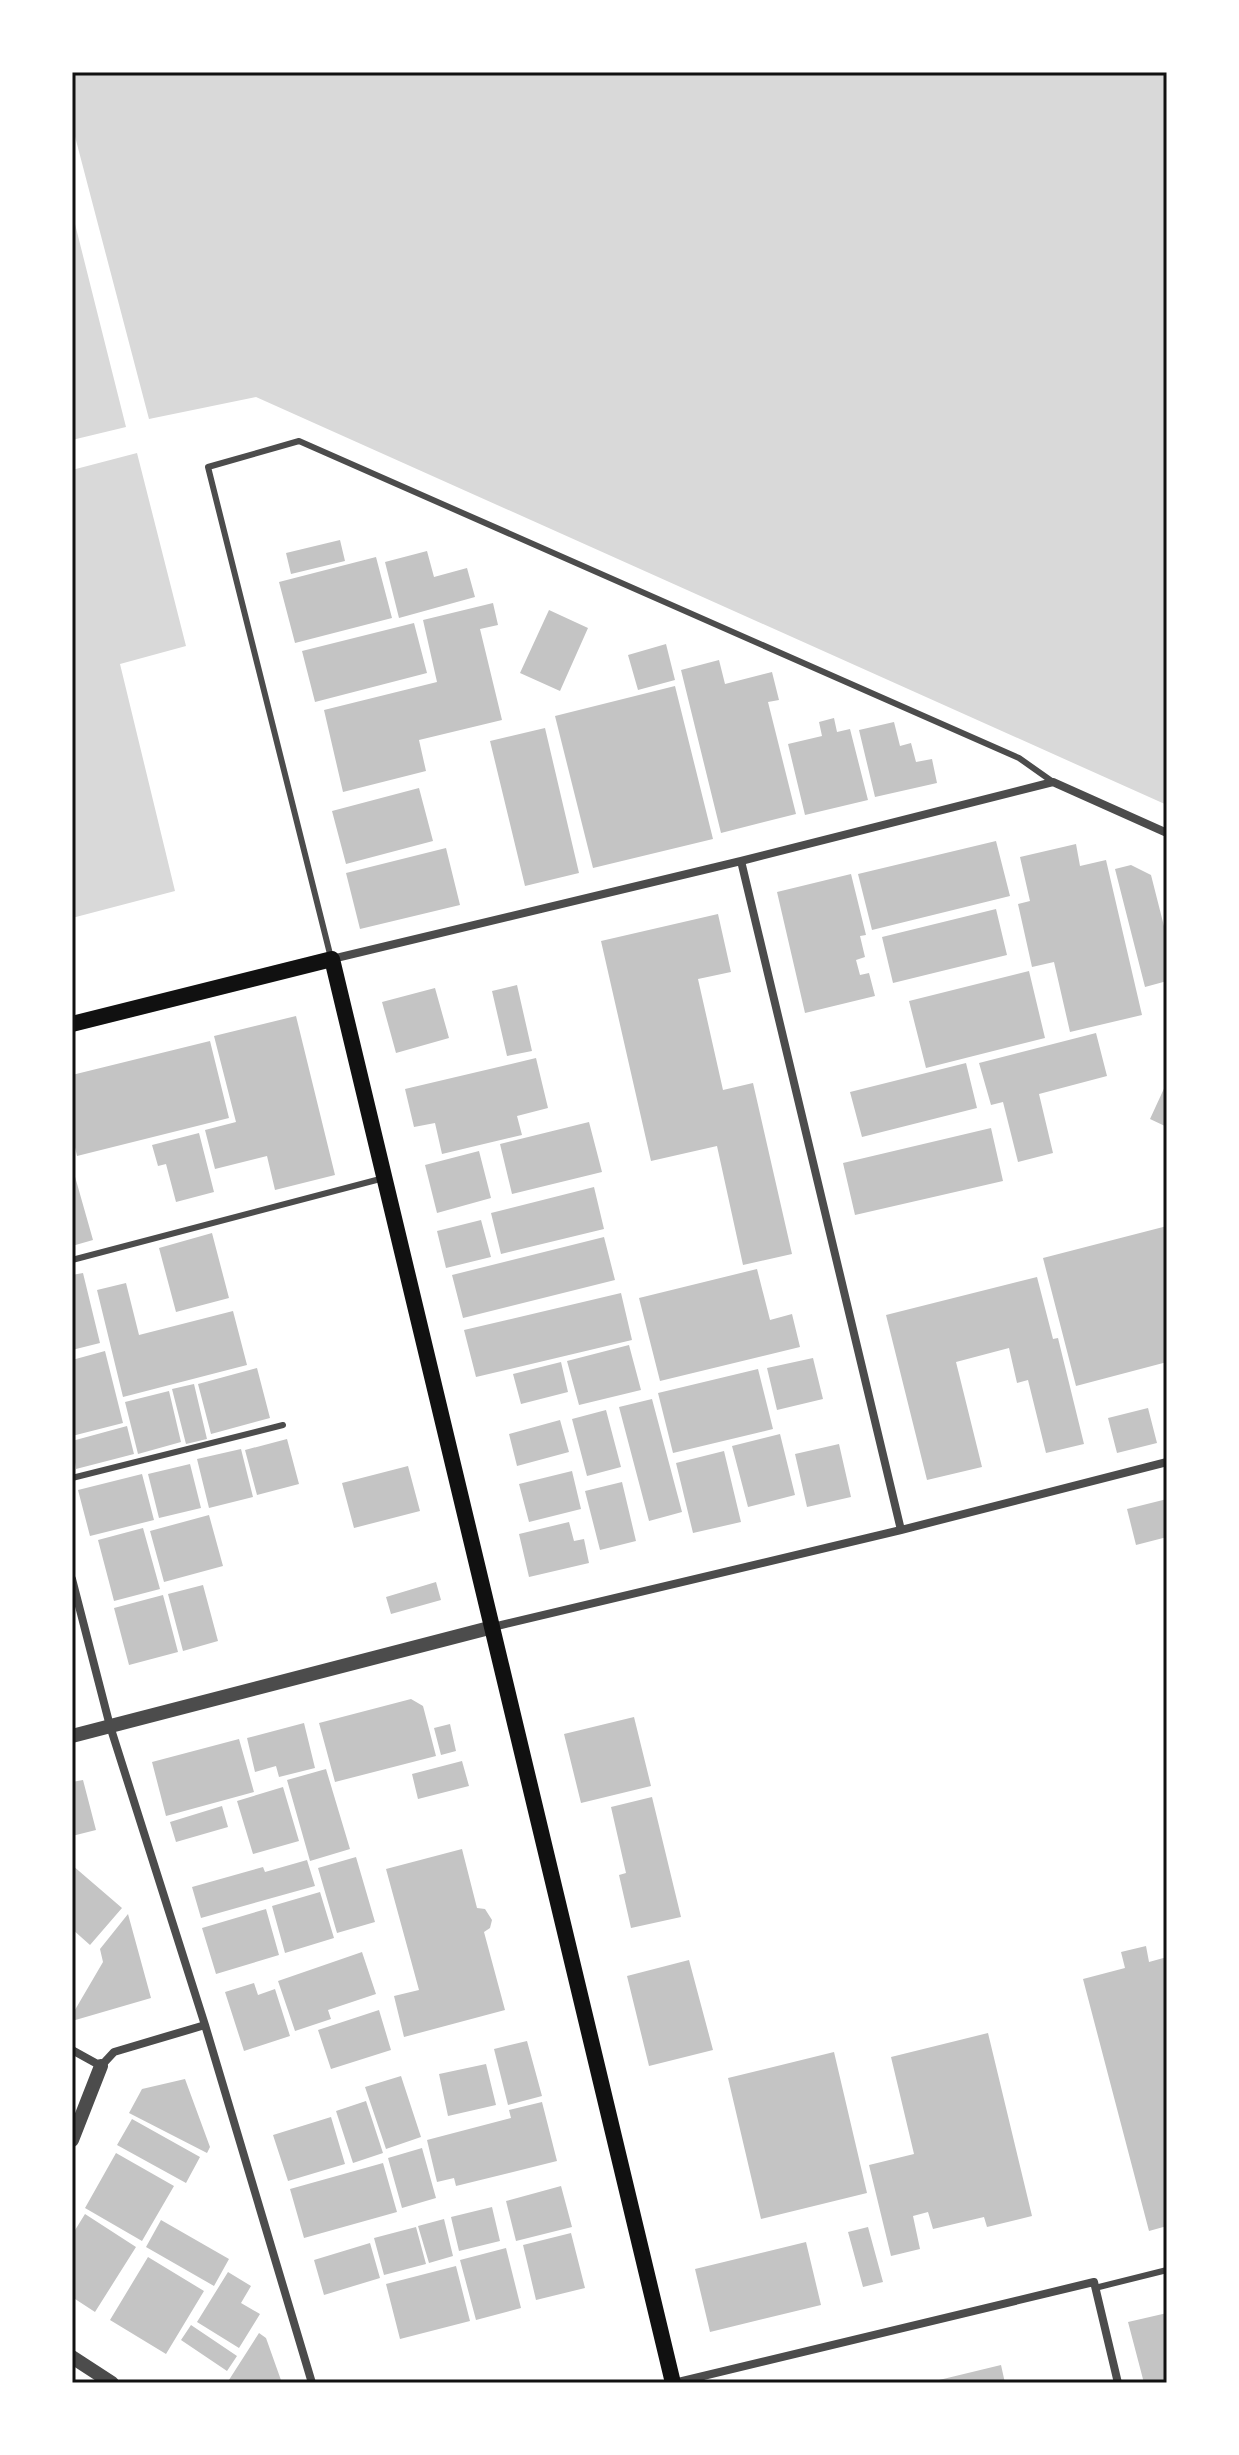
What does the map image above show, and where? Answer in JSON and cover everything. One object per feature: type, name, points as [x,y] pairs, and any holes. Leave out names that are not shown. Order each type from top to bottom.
[{"type":"main road","points":[[72,1024],[332,959],[673,2383]]},
{"type":"street","points":[[332,959],[1053,782],[1167,833]]},
{"type":"street","points":[[741,861],[901,1530]]},
{"type":"street","points":[[72,1736],[493,1627],[901,1530],[1167,1462]]},
{"type":"street","points":[[72,1579],[110,1726],[205,2025],[312,2383]]},
{"type":"street","points":[[72,2140],[101,2066],[114,2052],[205,2025]]},
{"type":"street","points":[[72,2050],[101,2066]]},
{"type":"street","points":[[673,2383],[1094,2282],[1118,2383]]},
{"type":"street","points":[[72,2357],[112,2383]]},
{"type":"lane","points":[[332,959],[208,467],[299,441],[1019,758],[1053,782]]},
{"type":"lane","points":[[72,1260],[384,1178]]},
{"type":"lane","points":[[72,1478],[283,1425]]},
{"type":"lane","points":[[1095,2288],[1167,2270]]},
{"type":"shaded area","points":[[72,72],[1167,72],[1167,805],[256,397],[149,419],[72,125]]},
{"type":"shaded area","points":[[72,212],[126,427],[72,440]]},
{"type":"shaded area","points":[[137,453],[186,646],[120,664],[175,891],[72,918],[72,470]]},
{"type":"building","points":[[340,540],[345,561],[291,574],[286,553]]},
{"type":"building","points":[[427,551],[434,577],[467,568],[475,597],[399,618],[385,562]]},
{"type":"building","points":[[376,557],[392,618],[295,643],[279,582]]},
{"type":"building","points":[[493,603],[498,625],[480,629],[502,720],[419,740],[426,771],[343,792],[324,710],[437,682],[423,620]]},
{"type":"building","points":[[549,610],[588,628],[560,691],[520,673]]},
{"type":"building","points":[[414,623],[427,673],[315,702],[302,651]]},
{"type":"building","points":[[666,644],[675,680],[638,690],[628,655]]},
{"type":"building","points":[[719,660],[725,684],[772,672],[779,700],[768,702],[796,814],[721,833],[681,670]]},
{"type":"building","points":[[675,686],[713,839],[593,868],[555,716]]},
{"type":"building","points":[[834,718],[837,732],[850,729],[868,800],[805,815],[788,744],[822,736],[819,722]]},
{"type":"building","points":[[894,722],[900,746],[911,743],[916,762],[932,759],[937,783],[875,797],[859,730]]},
{"type":"building","points":[[545,728],[579,873],[525,886],[490,741]]},
{"type":"building","points":[[419,788],[433,841],[346,864],[332,811]]},
{"type":"building","points":[[996,841],[1010,896],[872,930],[858,874]]},
{"type":"building","points":[[1076,844],[1080,866],[1106,860],[1142,1015],[1070,1032],[1054,962],[1032,967],[1018,904],[1030,901],[1020,857]]},
{"type":"building","points":[[446,848],[460,905],[360,929],[346,873]]},
{"type":"building","points":[[1131,865],[1151,875],[1167,938],[1167,981],[1145,987],[1115,869]]},
{"type":"building","points":[[851,874],[866,935],[860,936],[865,957],[856,960],[860,975],[869,973],[875,996],[805,1013],[777,892]]},
{"type":"building","points":[[996,909],[1007,955],[893,983],[882,937]]},
{"type":"building","points":[[718,914],[731,972],[698,979],[723,1090],[753,1083],[792,1254],[743,1265],[717,1146],[651,1161],[601,941]]},
{"type":"building","points":[[1029,971],[1045,1038],[926,1068],[909,1001]]},
{"type":"building","points":[[517,985],[532,1051],[507,1056],[492,991]]},
{"type":"building","points":[[435,988],[449,1038],[396,1053],[382,1002]]},
{"type":"building","points":[[296,1016],[335,1175],[275,1190],[267,1156],[215,1169],[205,1130],[236,1122],[214,1036]]},
{"type":"building","points":[[1096,1033],[1107,1076],[1039,1094],[1053,1153],[1018,1162],[1003,1102],[991,1105],[979,1063]]},
{"type":"building","points":[[210,1041],[229,1118],[77,1156],[72,1134],[72,1075]]},
{"type":"building","points":[[536,1058],[548,1108],[517,1116],[522,1135],[442,1154],[435,1123],[414,1127],[405,1089]]},
{"type":"building","points":[[966,1063],[977,1108],[862,1137],[850,1092]]},
{"type":"building","points":[[1167,1082],[1167,1127],[1150,1119]]},
{"type":"building","points":[[589,1122],[602,1172],[512,1194],[500,1144]]},
{"type":"building","points":[[991,1128],[1003,1181],[855,1215],[843,1163]]},
{"type":"building","points":[[199,1133],[214,1192],[176,1202],[166,1164],[158,1166],[152,1145]]},
{"type":"building","points":[[479,1151],[491,1198],[437,1213],[425,1165]]},
{"type":"building","points":[[72,1166],[93,1240],[72,1246]]},
{"type":"building","points":[[594,1187],[604,1229],[501,1254],[491,1213]]},
{"type":"building","points":[[481,1220],[491,1257],[446,1268],[437,1231]]},
{"type":"building","points":[[1167,1226],[1167,1362],[1076,1386],[1043,1258]]},
{"type":"building","points":[[212,1233],[229,1298],[176,1312],[159,1248]]},
{"type":"building","points":[[604,1237],[615,1280],[463,1318],[452,1275]]},
{"type":"building","points":[[757,1269],[770,1320],[792,1314],[800,1347],[660,1381],[639,1298]]},
{"type":"building","points":[[83,1273],[100,1343],[72,1350],[72,1275]]},
{"type":"building","points":[[1037,1277],[1053,1339],[1058,1338],[1084,1444],[1046,1453],[1028,1380],[1017,1383],[1009,1348],[956,1362],[982,1467],[927,1480],[886,1315]]},
{"type":"building","points":[[126,1283],[139,1335],[233,1311],[247,1365],[123,1397],[97,1290]]},
{"type":"building","points":[[621,1293],[632,1340],[476,1377],[464,1330]]},
{"type":"building","points":[[629,1345],[641,1390],[579,1405],[567,1361]]},
{"type":"building","points":[[105,1351],[123,1423],[72,1436],[72,1360]]},
{"type":"building","points":[[813,1358],[823,1399],[777,1410],[767,1368]]},
{"type":"building","points":[[561,1362],[568,1392],[521,1404],[513,1374]]},
{"type":"building","points":[[257,1368],[270,1418],[211,1434],[198,1384]]},
{"type":"building","points":[[758,1369],[773,1429],[673,1453],[658,1393]]},
{"type":"building","points":[[194,1384],[207,1439],[186,1444],[172,1389]]},
{"type":"building","points":[[169,1391],[181,1442],[138,1454],[125,1402]]},
{"type":"building","points":[[652,1399],[682,1512],[649,1521],[619,1407]]},
{"type":"building","points":[[1148,1408],[1157,1443],[1117,1453],[1108,1418]]},
{"type":"building","points":[[606,1410],[621,1467],[587,1476],[572,1419]]},
{"type":"building","points":[[560,1420],[569,1452],[517,1466],[509,1434]]},
{"type":"building","points":[[127,1426],[134,1454],[76,1469],[72,1441]]},
{"type":"building","points":[[780,1434],[795,1495],[748,1507],[732,1446]]},
{"type":"building","points":[[287,1439],[299,1484],[257,1495],[245,1450]]},
{"type":"building","points":[[839,1444],[851,1497],[807,1507],[795,1454]]},
{"type":"building","points":[[241,1449],[253,1497],[209,1508],[197,1459]]},
{"type":"building","points":[[724,1451],[741,1522],[693,1533],[676,1463]]},
{"type":"building","points":[[190,1464],[201,1508],[159,1518],[148,1474]]},
{"type":"building","points":[[408,1466],[420,1511],[354,1528],[342,1483]]},
{"type":"building","points":[[572,1471],[581,1509],[529,1522],[519,1484]]},
{"type":"building","points":[[142,1474],[154,1520],[90,1536],[78,1490]]},
{"type":"building","points":[[622,1482],[636,1541],[600,1550],[585,1491]]},
{"type":"building","points":[[1167,1499],[1167,1537],[1136,1545],[1127,1509]]},
{"type":"building","points":[[209,1515],[223,1566],[164,1582],[150,1531]]},
{"type":"building","points":[[569,1522],[574,1541],[584,1539],[589,1563],[529,1577],[519,1534]]},
{"type":"building","points":[[143,1528],[160,1589],[114,1601],[98,1540]]},
{"type":"building","points":[[436,1582],[441,1600],[391,1614],[386,1597]]},
{"type":"building","points":[[203,1585],[218,1641],[183,1651],[168,1594]]},
{"type":"building","points":[[163,1595],[178,1652],[129,1665],[114,1608]]},
{"type":"building","points":[[411,1699],[423,1706],[436,1756],[335,1782],[319,1723]]},
{"type":"building","points":[[634,1717],[651,1786],[581,1803],[564,1734]]},
{"type":"building","points":[[304,1723],[315,1768],[279,1777],[276,1766],[255,1772],[247,1738]]},
{"type":"building","points":[[450,1724],[456,1751],[441,1755],[434,1728]]},
{"type":"building","points":[[239,1739],[254,1792],[166,1816],[152,1762]]},
{"type":"building","points":[[462,1761],[469,1786],[418,1799],[412,1774]]},
{"type":"building","points":[[326,1769],[350,1849],[310,1861],[287,1780]]},
{"type":"building","points":[[83,1780],[96,1830],[72,1836],[72,1782]]},
{"type":"building","points":[[283,1787],[299,1841],[253,1854],[237,1801]]},
{"type":"building","points":[[652,1797],[681,1917],[631,1928],[619,1875],[626,1873],[611,1807]]},
{"type":"building","points":[[222,1806],[228,1827],[176,1842],[170,1822]]},
{"type":"building","points":[[462,1849],[477,1908],[485,1909],[492,1920],[490,1928],[484,1932],[505,2010],[404,2037],[394,1996],[419,1990],[386,1869]]},
{"type":"building","points":[[356,1857],[375,1922],[337,1933],[318,1868]]},
{"type":"building","points":[[307,1860],[315,1886],[201,1918],[192,1887],[263,1867],[265,1872]]},
{"type":"building","points":[[72,1865],[122,1908],[90,1945],[72,1929]]},
{"type":"building","points":[[320,1892],[334,1938],[285,1953],[272,1906]]},
{"type":"building","points":[[266,1909],[279,1955],[216,1974],[202,1928]]},
{"type":"building","points":[[128,1914],[151,1998],[72,2021],[72,2015],[103,1962],[100,1949]]},
{"type":"building","points":[[1146,1946],[1149,1962],[1167,1957],[1167,2226],[1149,2231],[1083,1979],[1125,1968],[1121,1952]]},
{"type":"building","points":[[362,1952],[376,1994],[328,2010],[331,2019],[295,2031],[278,1981]]},
{"type":"building","points":[[689,1960],[713,2050],[649,2066],[627,1976]]},
{"type":"building","points":[[254,1983],[258,1995],[275,1989],[290,2036],[244,2051],[225,1992]]},
{"type":"building","points":[[379,2010],[391,2050],[331,2069],[318,2030]]},
{"type":"building","points":[[988,2033],[1032,2216],[987,2227],[984,2217],[933,2229],[928,2212],[913,2216],[920,2249],[891,2256],[869,2165],[914,2154],[891,2057]]},
{"type":"building","points":[[527,2041],[542,2096],[508,2105],[494,2049]]},
{"type":"building","points":[[834,2052],[867,2193],[761,2219],[728,2078]]},
{"type":"building","points":[[486,2064],[496,2105],[448,2116],[439,2074]]},
{"type":"building","points":[[401,2076],[421,2137],[386,2149],[365,2087]]},
{"type":"building","points":[[185,2079],[210,2147],[207,2153],[129,2113],[142,2089]]},
{"type":"building","points":[[366,2101],[383,2153],[353,2163],[336,2111]]},
{"type":"building","points":[[542,2102],[557,2161],[456,2186],[454,2178],[437,2182],[427,2140],[511,2118],[509,2110]]},
{"type":"building","points":[[331,2117],[345,2164],[288,2181],[273,2135]]},
{"type":"building","points":[[132,2119],[200,2157],[186,2183],[117,2145]]},
{"type":"building","points":[[422,2148],[436,2198],[402,2208],[388,2158]]},
{"type":"building","points":[[116,2153],[174,2186],[142,2241],[85,2208]]},
{"type":"building","points":[[383,2163],[397,2212],[304,2238],[290,2189]]},
{"type":"building","points":[[561,2186],[572,2227],[516,2241],[506,2201]]},
{"type":"building","points":[[492,2207],[500,2241],[459,2251],[451,2217]]},
{"type":"building","points":[[85,2214],[136,2247],[95,2312],[72,2297],[72,2235]]},
{"type":"building","points":[[444,2219],[453,2256],[429,2263],[418,2226]]},
{"type":"building","points":[[161,2220],[229,2259],[214,2286],[146,2247]]},
{"type":"building","points":[[416,2227],[426,2264],[384,2275],[374,2238]]},
{"type":"building","points":[[868,2227],[883,2282],[863,2287],[848,2232]]},
{"type":"building","points":[[571,2233],[585,2288],[536,2300],[523,2245]]},
{"type":"building","points":[[806,2242],[821,2305],[710,2332],[695,2269]]},
{"type":"building","points":[[370,2243],[380,2278],[324,2295],[314,2260]]},
{"type":"building","points":[[506,2248],[521,2308],[476,2320],[460,2260]]},
{"type":"building","points":[[148,2257],[204,2291],[166,2354],[110,2320]]},
{"type":"building","points":[[456,2266],[470,2321],[400,2339],[386,2284]]},
{"type":"building","points":[[228,2272],[251,2286],[241,2303],[260,2314],[239,2348],[197,2322]]},
{"type":"building","points":[[1167,2313],[1167,2383],[1144,2383],[1128,2322]]},
{"type":"building","points":[[191,2325],[237,2356],[227,2371],[181,2340]]},
{"type":"building","points":[[259,2333],[266,2338],[282,2383],[227,2383]]},
{"type":"building","points":[[1001,2365],[1005,2383],[940,2383],[939,2380]]}]
